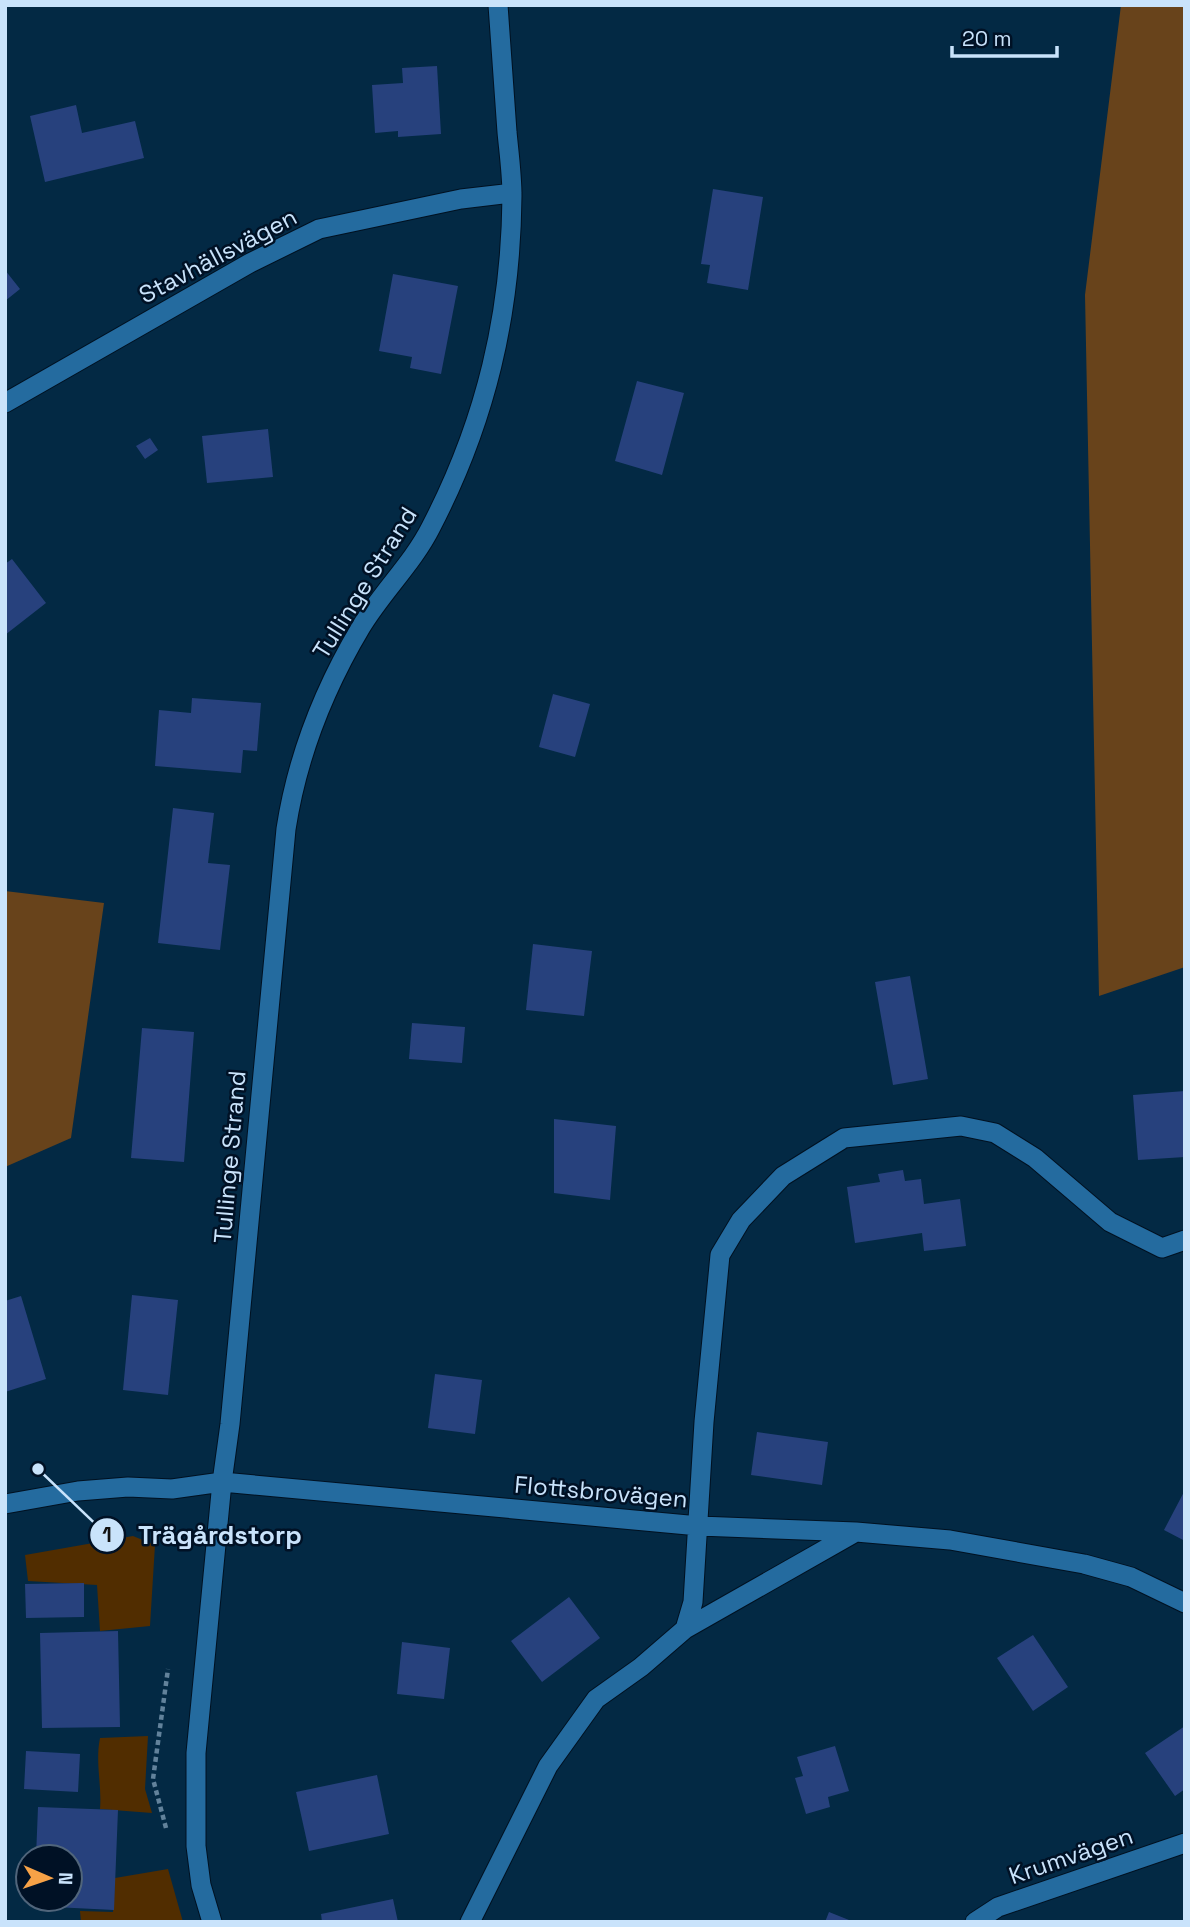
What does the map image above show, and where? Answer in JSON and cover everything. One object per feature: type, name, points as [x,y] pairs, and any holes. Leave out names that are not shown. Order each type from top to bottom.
[{"type":"street","name":"Tullinge Strand","points":[[212,1922],[201,1885],[196,1846],[196,1753],[230,1424],[284,843],[292,789],[320,708],[362,626],[429,531],[454,480],[477,420],[499,341],[510,262],[512,193],[498,5]]},
{"type":"street","name":"Stavhällsvägen","points":[[5,403],[250,263],[319,229],[461,199],[512,193]]},
{"type":"street","points":[[685,1629],[693,1602],[704,1422],[720,1255],[741,1220],[783,1176],[844,1138],[961,1126],[995,1133],[1035,1158],[1110,1222],[1162,1248],[1185,1240]]},
{"type":"street","name":"Flottsbrovägen","points":[[5,1504],[78,1491],[128,1487],[172,1489],[222,1482],[699,1526],[856,1532],[950,1540],[1084,1564],[1131,1577],[1185,1603]]},
{"type":"street","points":[[470,1922],[548,1766],[596,1699],[641,1667],[685,1629],[856,1532]]},
{"type":"street","name":"Krumvägen","points":[[975,1922],[998,1907],[1185,1843]]},
{"type":"path","points":[[168,1668],[153,1779],[168,1832]]},
{"type":"shaded area","points":[[1121,5],[1185,5],[1185,967],[1099,996],[1085,295]]},
{"type":"shaded area","points":[[5,891],[104,903],[71,1138],[5,1167]]},
{"type":"shaded area","points":[[133,1536],[155,1545],[150,1626],[100,1631],[97,1585],[28,1581],[25,1555]]},
{"type":"shaded area","points":[[148,1736],[145,1789],[152,1813],[100,1809],[100,1738]]},
{"type":"shaded area","points":[[168,1869],[183,1922],[81,1922],[80,1913],[84,1911],[113,1912],[115,1878]]},
{"type":"building","points":[[437,66],[441,134],[398,137],[398,131],[375,133],[372,85],[403,83],[402,68]]},
{"type":"building","points":[[76,105],[82,133],[135,121],[144,158],[45,182],[30,116]]},
{"type":"building","points":[[713,189],[763,197],[748,290],[707,283],[710,265],[701,264]]},
{"type":"building","points":[[5,270],[20,289],[5,301]]},
{"type":"building","points":[[393,274],[458,286],[441,374],[410,368],[412,357],[379,351]]},
{"type":"building","points":[[637,381],[684,393],[662,475],[615,461]]},
{"type":"building","points":[[268,429],[273,477],[207,483],[202,436]]},
{"type":"building","points":[[150,438],[158,450],[145,459],[136,446]]},
{"type":"building","points":[[12,559],[46,603],[5,635],[5,564]]},
{"type":"building","points":[[553,694],[590,704],[575,757],[539,747]]},
{"type":"building","points":[[192,698],[261,703],[257,751],[243,750],[241,773],[155,766],[159,710],[191,713]]},
{"type":"building","points":[[173,808],[214,813],[208,863],[230,865],[220,950],[158,943]]},
{"type":"building","points":[[533,944],[592,951],[584,1016],[526,1010]]},
{"type":"building","points":[[910,976],[928,1079],[893,1085],[875,982]]},
{"type":"building","points":[[412,1023],[465,1027],[462,1063],[409,1059]]},
{"type":"building","points":[[142,1028],[194,1032],[184,1162],[131,1158]]},
{"type":"building","points":[[1185,1091],[1185,1157],[1138,1160],[1133,1095]]},
{"type":"building","points":[[554,1119],[616,1126],[610,1200],[554,1193]]},
{"type":"building","points":[[903,1170],[905,1181],[921,1179],[924,1204],[960,1199],[966,1246],[924,1251],[922,1233],[855,1243],[847,1187],[880,1182],[878,1174]]},
{"type":"building","points":[[132,1295],[178,1300],[168,1395],[123,1390]]},
{"type":"building","points":[[21,1296],[46,1379],[5,1392],[5,1301]]},
{"type":"building","points":[[435,1374],[482,1380],[475,1434],[428,1428]]},
{"type":"building","points":[[757,1432],[828,1442],[822,1485],[751,1475]]},
{"type":"building","points":[[1185,1490],[1185,1541],[1164,1530]]},
{"type":"building","points":[[84,1583],[84,1617],[26,1618],[25,1584]]},
{"type":"building","points":[[569,1597],[600,1638],[542,1682],[511,1641]]},
{"type":"building","points":[[118,1631],[120,1727],[42,1728],[40,1633]]},
{"type":"building","points":[[1033,1635],[1068,1687],[1033,1711],[997,1658]]},
{"type":"building","points":[[402,1642],[450,1648],[444,1699],[397,1694]]},
{"type":"building","points":[[1185,1726],[1185,1789],[1175,1796],[1145,1753]]},
{"type":"building","points":[[835,1746],[849,1791],[828,1797],[830,1807],[806,1814],[795,1778],[803,1776],[797,1757]]},
{"type":"building","points":[[26,1751],[80,1754],[78,1792],[24,1789]]},
{"type":"building","points":[[377,1775],[389,1834],[309,1851],[296,1792]]},
{"type":"building","points":[[38,1807],[118,1810],[114,1910],[84,1908],[84,1843],[37,1843]]},
{"type":"building","points":[[393,1899],[398,1922],[322,1922],[321,1914]]},
{"type":"building","points":[[829,1912],[854,1922],[825,1922]]},
{"type":"place","name":"Trägårdstorp","points":[[38,1469]]}]
